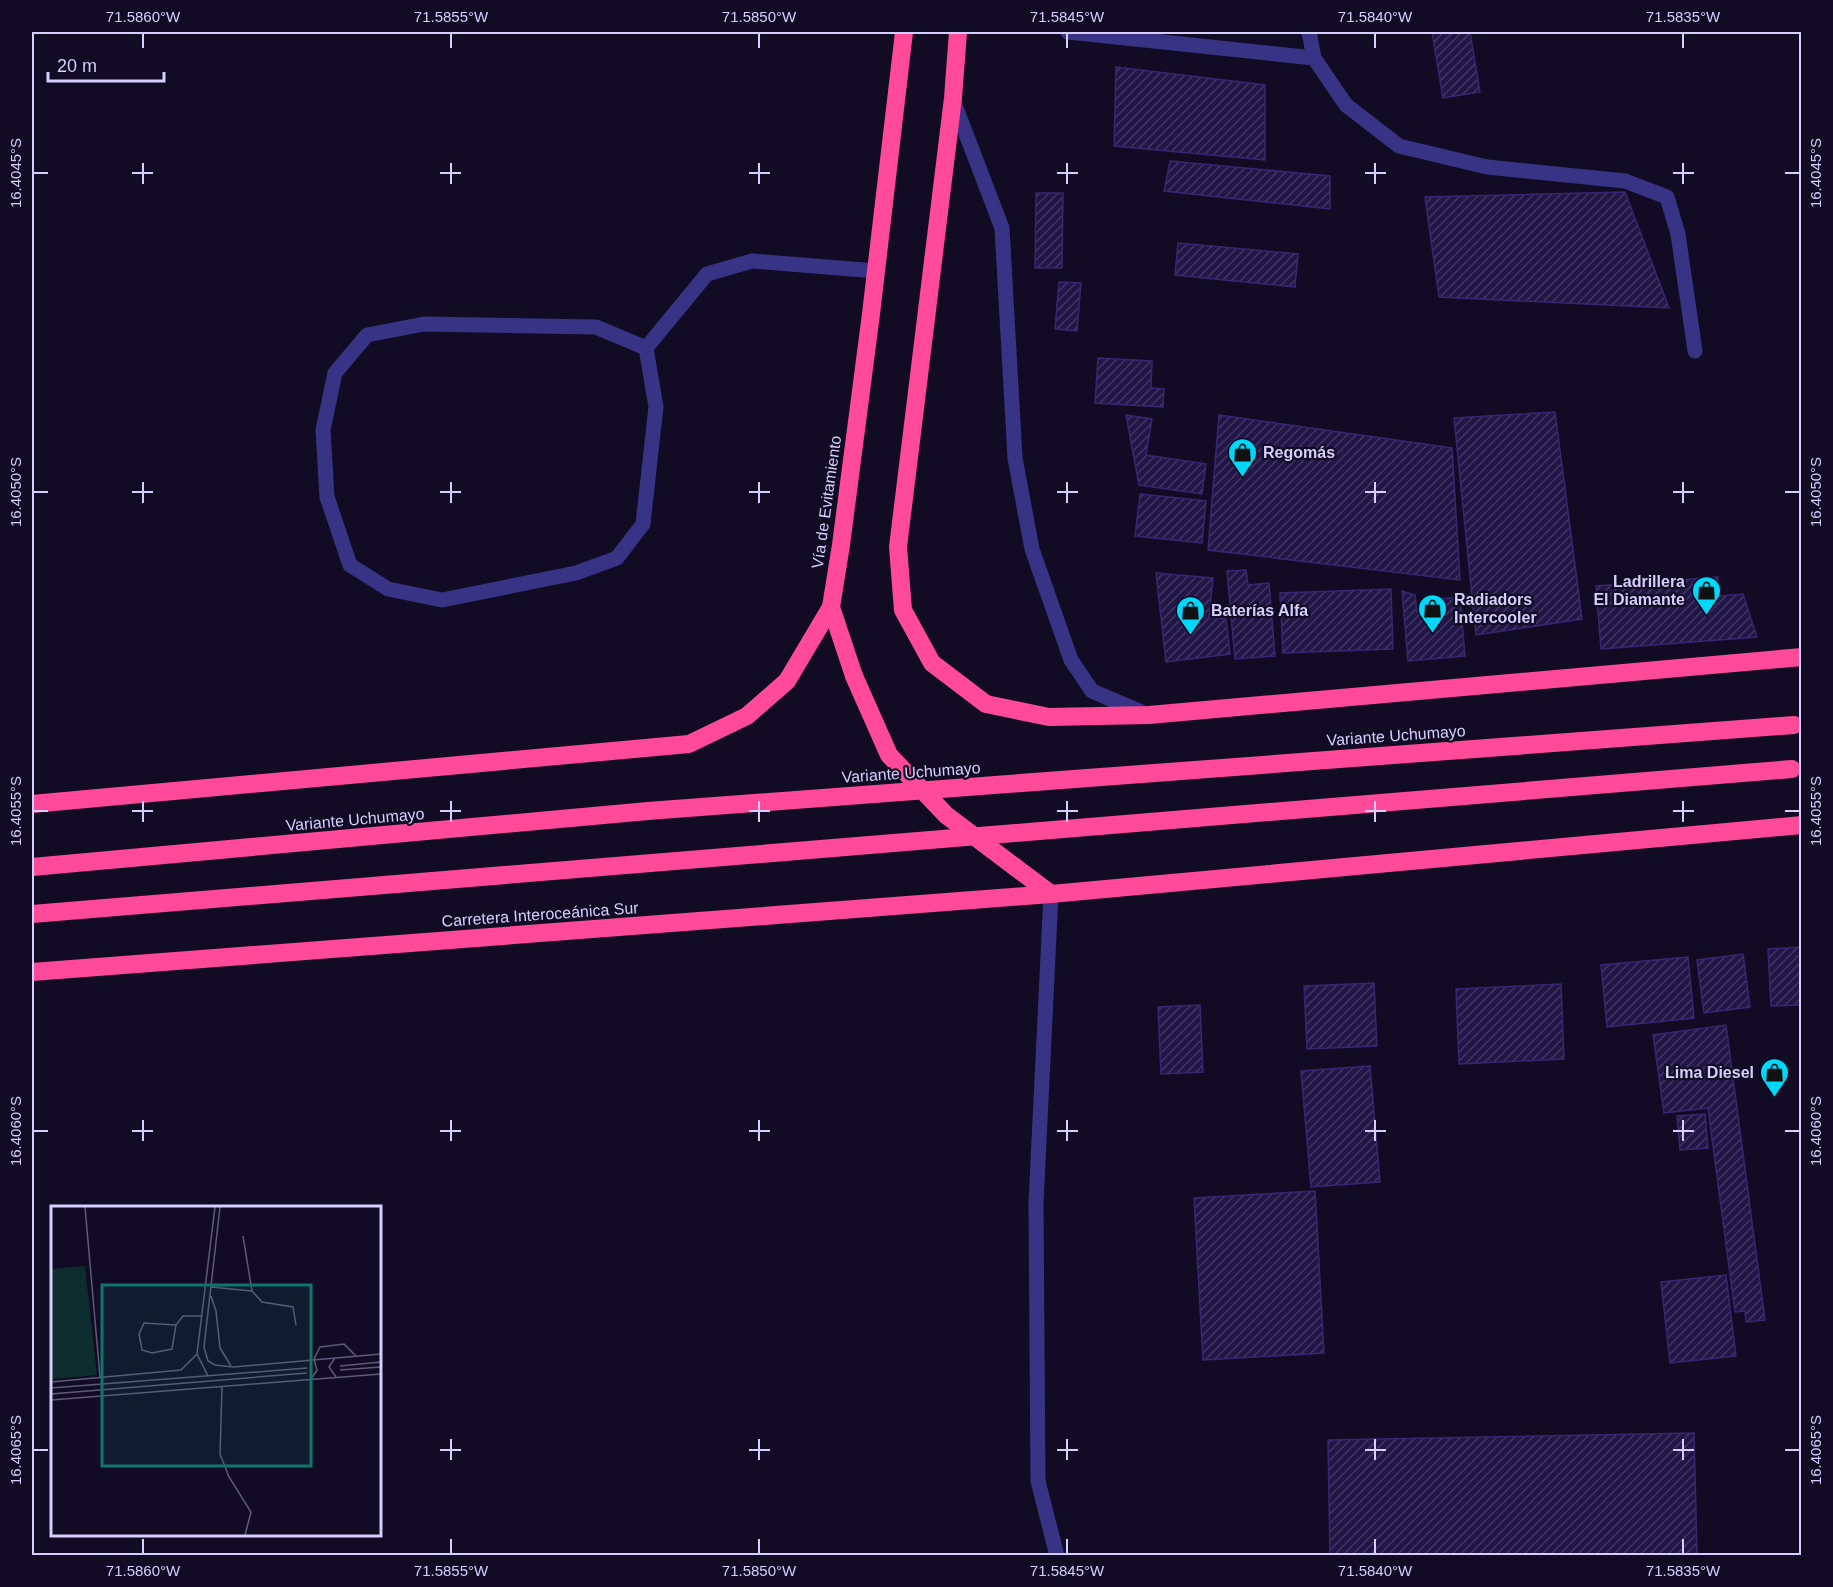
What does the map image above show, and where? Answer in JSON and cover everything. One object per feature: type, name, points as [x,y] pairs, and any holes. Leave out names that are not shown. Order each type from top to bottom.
[{"type":"highway","name":"Vía de Evitamiento","points":[[904,32],[876,271],[831,607],[854,676],[889,755],[946,815],[1051,894]]},
{"type":"highway","points":[[958,32],[898,546],[903,610],[932,663],[986,704],[1049,717],[1149,715],[1802,657]]},
{"type":"highway","points":[[32,804],[689,744],[747,716],[788,681],[831,607]]},
{"type":"highway","name":"Variante Uchumayo","points":[[32,867],[648,812],[1794,725]]},
{"type":"highway","points":[[32,914],[1792,769]]},
{"type":"highway","points":[[1051,894],[1802,825]]},
{"type":"highway","name":"Carretera Interoceánica Sur","points":[[32,972],[1051,894]]},
{"type":"street","points":[[1068,32],[1314,57]]},
{"type":"street","points":[[1309,32],[1314,57],[1346,105],[1399,146],[1487,167],[1625,181],[1667,197],[1678,234],[1695,351]]},
{"type":"street","points":[[952,98],[1002,228],[1015,458],[1032,549],[1071,660],[1092,692],[1149,715]]},
{"type":"street","points":[[646,348],[596,327],[424,324],[367,335],[335,373],[323,430],[327,497],[350,565],[388,589],[442,600],[576,573],[617,558],[643,524],[656,407],[646,348],[707,274],[752,261],[876,271]]},
{"type":"street","points":[[1051,894],[1036,1203],[1038,1481],[1057,1556]]},
{"type":"building","points":[[1432,32],[1470,32],[1480,92],[1443,98]]},
{"type":"building","points":[[1116,67],[1265,85],[1265,160],[1114,146]]},
{"type":"building","points":[[1170,161],[1330,176],[1330,209],[1164,191]]},
{"type":"building","points":[[1625,192],[1669,308],[1439,297],[1425,197]]},
{"type":"building","points":[[1036,193],[1063,193],[1062,268],[1035,268]]},
{"type":"building","points":[[1178,243],[1298,254],[1295,287],[1175,275]]},
{"type":"building","points":[[1059,282],[1081,283],[1077,331],[1055,329]]},
{"type":"building","points":[[1098,358],[1152,361],[1151,388],[1164,389],[1163,407],[1095,403]]},
{"type":"building","points":[[1555,412],[1582,619],[1476,635],[1454,418]]},
{"type":"building","points":[[1126,415],[1152,419],[1146,455],[1206,464],[1202,494],[1139,485]]},
{"type":"building","points":[[1219,415],[1452,448],[1460,580],[1208,550]]},
{"type":"building","points":[[1140,494],[1206,501],[1202,543],[1135,536]]},
{"type":"building","points":[[1246,570],[1248,585],[1269,583],[1275,656],[1235,659],[1227,571]]},
{"type":"building","points":[[1156,573],[1213,578],[1209,617],[1226,619],[1230,654],[1166,662]]},
{"type":"building","points":[[1718,577],[1719,596],[1743,594],[1757,637],[1601,649],[1596,586]]},
{"type":"building","points":[[1391,589],[1393,649],[1283,653],[1280,593]]},
{"type":"building","points":[[1402,591],[1415,595],[1417,612],[1439,610],[1439,599],[1460,597],[1465,656],[1408,661]]},
{"type":"building","points":[[1802,947],[1802,1005],[1771,1006],[1768,949]]},
{"type":"building","points":[[1743,954],[1750,1007],[1704,1013],[1697,960]]},
{"type":"building","points":[[1688,957],[1694,1018],[1607,1027],[1601,965]]},
{"type":"building","points":[[1374,983],[1377,1046],[1307,1049],[1304,986]]},
{"type":"building","points":[[1561,984],[1564,1059],[1459,1064],[1456,989]]},
{"type":"building","points":[[1200,1005],[1203,1072],[1161,1074],[1158,1007]]},
{"type":"building","points":[[1726,1025],[1765,1320],[1746,1322],[1745,1311],[1735,1312],[1708,1108],[1664,1113],[1653,1035]]},
{"type":"building","points":[[1370,1066],[1380,1182],[1311,1187],[1301,1071]]},
{"type":"building","points":[[1705,1114],[1708,1148],[1680,1150],[1677,1116]]},
{"type":"building","points":[[1315,1191],[1324,1353],[1203,1360],[1194,1198]]},
{"type":"building","points":[[1726,1275],[1736,1356],[1670,1363],[1661,1282]]},
{"type":"building","points":[[1694,1433],[1697,1556],[1330,1556],[1328,1440]]},
{"type":"place","name":"Regomás","points":[[1242,478]]},
{"type":"place","name":"Ladrillera El Diamante","points":[[1706,616]]},
{"type":"place","name":"Radiadors Intercooler","points":[[1433,634]]},
{"type":"place","name":"Baterías Alfa","points":[[1190,636]]},
{"type":"place","name":"Lima Diesel","points":[[1775,1098]]}]
